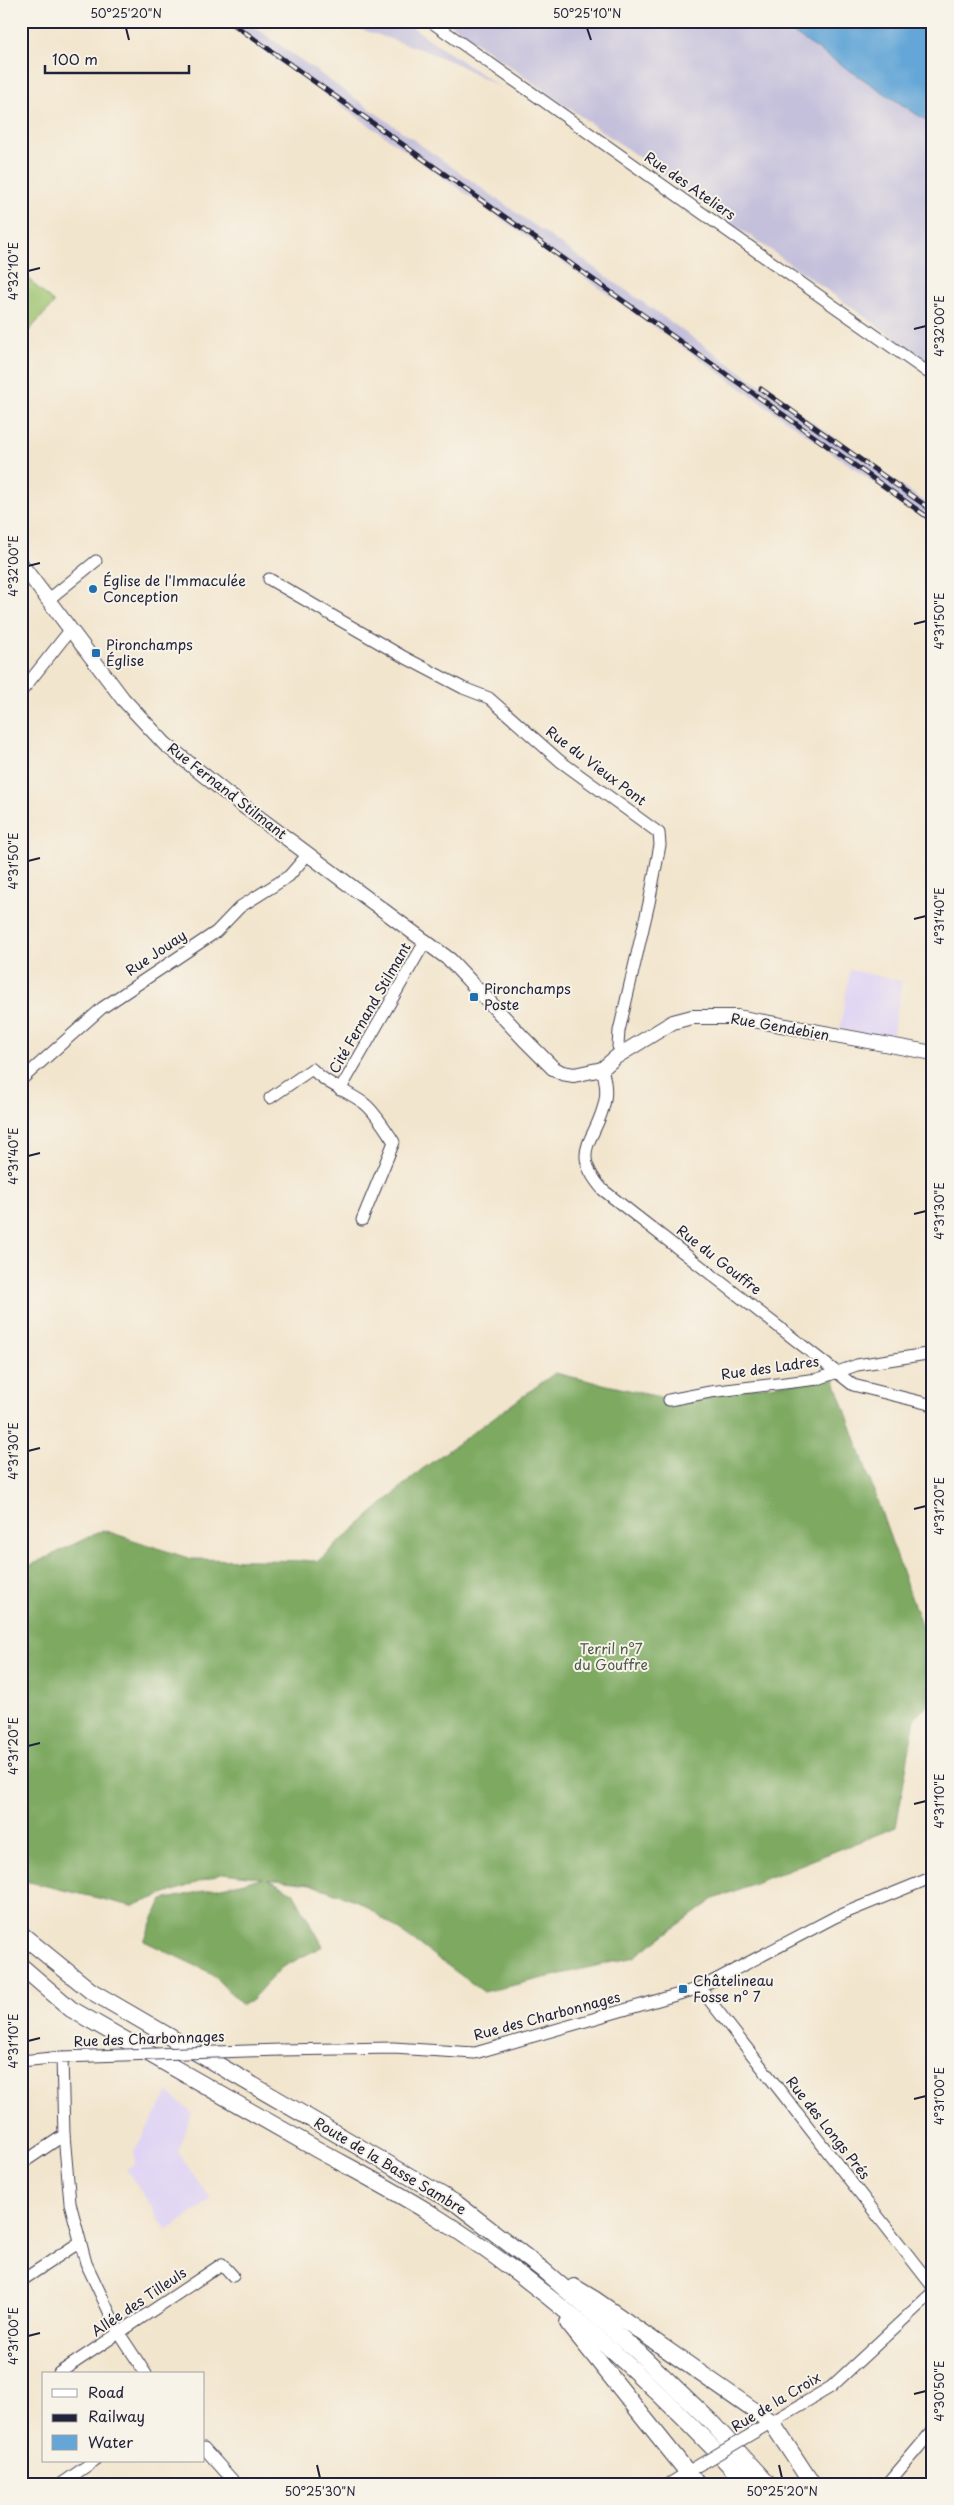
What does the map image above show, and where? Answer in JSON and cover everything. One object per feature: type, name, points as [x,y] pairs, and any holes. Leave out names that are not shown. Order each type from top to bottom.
[{"type":"highway","name":"Route de la Basse Sambre","points":[[21,1934],[91,1991],[457,2204],[543,2270],[639,2353],[709,2420],[768,2484]]},
{"type":"highway","name":"Route de la Basse Sambre","points":[[21,1966],[70,2009],[438,2218],[574,2316],[626,2362],[698,2431],[748,2484]]},
{"type":"highway","points":[[543,2270],[594,2299],[772,2423],[812,2484]]},
{"type":"highway","points":[[532,2285],[575,2330],[693,2475]]},
{"type":"main road","name":"Rue Fernand Stilmant","points":[[21,564],[123,699],[165,744],[208,779],[426,940]]},
{"type":"main road","name":"Rue Gendebien","points":[[426,940],[450,960],[553,1068],[562,1073],[574,1075],[602,1069],[673,1022],[692,1017],[737,1018],[933,1053]]},
{"type":"street","name":"Rue des Ateliers","points":[[430,21],[933,376]]},
{"type":"street","points":[[48,600],[96,561]]},
{"type":"street","name":"Rue du Vieux Pont","points":[[270,579],[402,656],[463,688],[489,698],[560,761],[658,833],[660,845],[649,903],[619,1031],[618,1046],[622,1054]]},
{"type":"street","points":[[21,692],[71,629]]},
{"type":"street","name":"Rue Jouay","points":[[21,1080],[102,1008],[216,932],[240,907],[289,876],[308,854]]},
{"type":"street","name":"Cité Fernand Stilmant","points":[[340,1090],[426,940]]},
{"type":"street","name":"Cité Fernand Stilmant","points":[[270,1098],[312,1069],[340,1090],[366,1105],[388,1133],[394,1142],[362,1220]]},
{"type":"street","name":"Rue du Gouffre","points":[[602,1069],[606,1082],[605,1101],[585,1154],[590,1172],[596,1182],[612,1197],[756,1307],[853,1385],[933,1405]]},
{"type":"street","name":"Rue des Ladres","points":[[669,1400],[710,1392],[818,1379],[857,1365],[933,1353]]},
{"type":"street","name":"Rue des Charbonnages","points":[[21,2061],[62,2057],[393,2048],[475,2053],[700,1988],[835,1917],[933,1877]]},
{"type":"street","name":"Rue des Longs Prés","points":[[700,1988],[933,2287]]},
{"type":"street","points":[[62,2057],[64,2135],[70,2203],[80,2242],[86,2263],[119,2333],[145,2372]]},
{"type":"street","points":[[21,2164],[64,2135]]},
{"type":"street","points":[[21,2281],[80,2242]]},
{"type":"street","name":"Allée des Tilleuls","points":[[60,2372],[222,2264],[233,2276]]},
{"type":"street","name":"Rue de la Croix","points":[[669,2484],[693,2475],[755,2432],[831,2387],[933,2292]]},
{"type":"street","points":[[894,2484],[890,2481],[933,2430]]},
{"type":"street","points":[[205,2449],[235,2483]]},
{"type":"street","points":[[61,2484],[93,2462]]},
{"type":"shaded area","points":[[222,21],[246,21],[933,508],[933,524]]},
{"type":"shaded area","points":[[336,21],[403,21],[501,88],[455,63],[420,49]]},
{"type":"shaded area","points":[[446,21],[775,21],[933,125],[933,365]]},
{"type":"shaded area","points":[[909,21],[933,21],[933,37]]},
{"type":"shaded area","points":[[850,970],[902,981],[892,1038],[840,1029]]},
{"type":"shaded area","points":[[168,2092],[192,2113],[178,2152],[211,2200],[167,2231],[126,2169],[135,2164],[134,2151]]},
{"type":"green space","points":[[21,272],[54,303],[26,334],[21,330]]},
{"type":"green space","name":"Terril n°7 du Gouffre","points":[[555,1373],[664,1398],[834,1378],[922,1628],[933,1622],[933,1698],[915,1718],[896,1827],[714,1899],[634,1957],[484,1992],[360,1902],[310,1884],[267,1879],[293,1892],[323,1946],[281,1968],[250,2001],[242,2005],[211,1973],[144,1941],[162,1900],[263,1878],[224,1873],[132,1906],[25,1881],[21,1874],[21,1570],[103,1530],[191,1559],[318,1561],[421,1470]]},
{"type":"water","points":[[775,21],[909,21],[933,37],[933,125]]},
{"type":"railway","points":[[229,21],[933,521]]},
{"type":"railway","points":[[761,389],[933,511]]},
{"type":"place","name":"Église de l'Immaculée Conception","points":[[93,589]]},
{"type":"place","name":"Pironchamps Église","points":[[96,653]]},
{"type":"place","name":"Pironchamps Poste","points":[[474,997]]},
{"type":"place","name":"Châtelineau Fosse n° 7","points":[[683,1989]]}]
